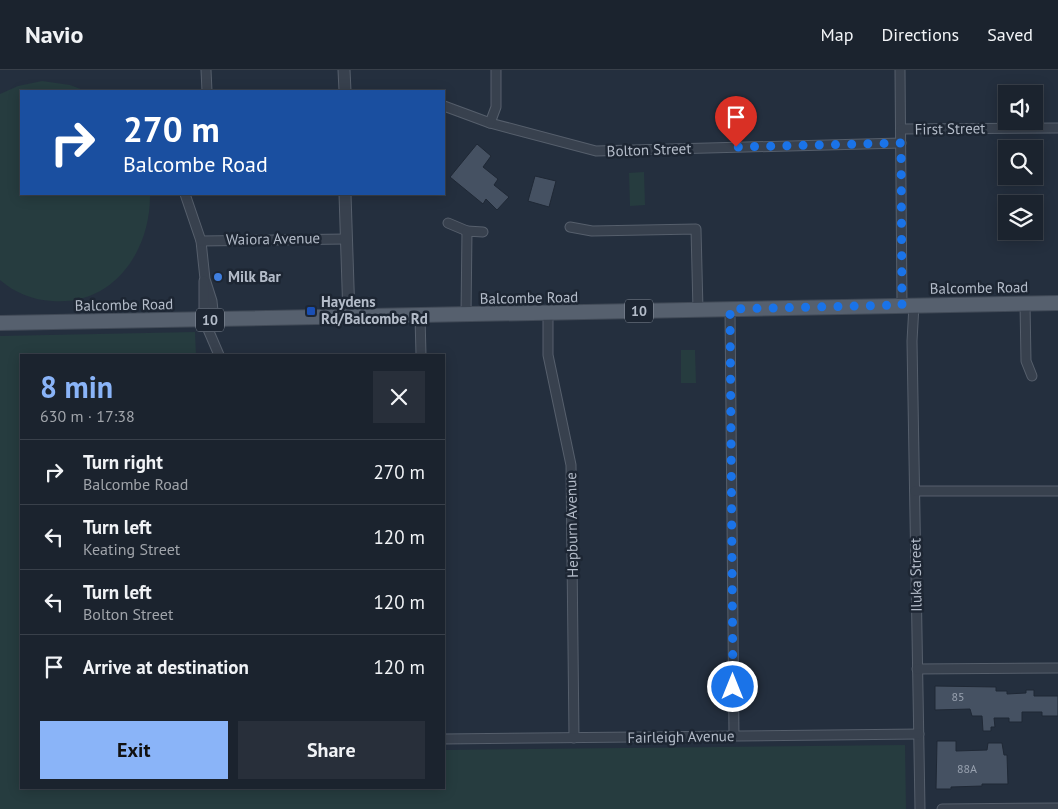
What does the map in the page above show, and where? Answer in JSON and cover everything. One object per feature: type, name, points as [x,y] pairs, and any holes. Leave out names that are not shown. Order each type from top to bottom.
[{"type":"main road","name":"Balcombe Road","points":[[0,323],[548,314],[908,305],[1058,304]]},
{"type":"street","points":[[206,70],[207,90]]},
{"type":"street","points":[[344,70],[345,90]]},
{"type":"street","points":[[490,123],[496,107],[496,70]]},
{"type":"street","name":"Iluka Street","points":[[900,70],[908,305],[912,341],[920,809]]},
{"type":"street","name":"Bolton Street","points":[[445,106],[490,123],[596,151],[901,143]]},
{"type":"street","name":"First Street","points":[[901,129],[1058,128]]},
{"type":"street","points":[[185,195],[201,241],[205,280],[202,292],[220,354]]},
{"type":"street","points":[[345,195],[346,290],[342,298],[345,317]]},
{"type":"street","points":[[448,223],[467,231],[483,232]]},
{"type":"street","points":[[570,227],[592,231],[696,229],[698,310]]},
{"type":"street","points":[[466,315],[467,231]]},
{"type":"street","name":"Waiora Avenue","points":[[201,241],[346,239]]},
{"type":"street","points":[[1025,304],[1026,361],[1032,376]]},
{"type":"street","points":[[730,309],[734,736]]},
{"type":"street","name":"Hepburn Avenue","points":[[548,314],[548,355],[571,465],[574,738]]},
{"type":"street","points":[[420,316],[421,354]]},
{"type":"street","points":[[915,491],[1058,490]]},
{"type":"street","points":[[918,669],[1058,668]]},
{"type":"street","name":"Fairleigh Avenue","points":[[445,739],[918,734]]},
{"type":"street","points":[[942,809],[1058,808]]},
{"type":"green space","points":[[42,81],[70,85],[83,90],[20,90],[20,195],[150,195],[149,215],[144,235],[136,254],[125,270],[111,284],[94,294],[74,300],[52,301],[38,299],[12,289],[0,280],[0,94],[18,86]]},
{"type":"green space","points":[[644,172],[645,205],[630,206],[629,173]]},
{"type":"green space","points":[[195,332],[196,354],[20,354],[20,789],[445,789],[445,750],[905,745],[906,809],[0,809],[0,336]]},
{"type":"green space","points":[[681,350],[695,350],[696,383],[681,383]]},
{"type":"building","points":[[477,144],[491,156],[483,167],[498,179],[494,185],[509,197],[497,210],[486,199],[483,204],[450,177]]},
{"type":"building","points":[[535,176],[556,181],[549,207],[528,201]]},
{"type":"building","points":[[935,686],[996,687],[996,691],[1007,691],[1007,694],[1026,693],[1026,690],[1034,690],[1034,696],[1058,696],[1058,716],[1042,716],[1042,712],[1022,712],[1022,722],[1009,722],[1009,718],[994,718],[995,727],[991,727],[991,731],[983,731],[982,716],[972,716],[970,709],[935,710]]},
{"type":"building","points":[[937,741],[956,741],[956,751],[987,750],[988,743],[1002,743],[1004,755],[1007,755],[1008,784],[982,784],[982,786],[936,789]]},
{"type":"place","name":"Milk Bar","points":[[218,277]]},
{"type":"place","name":"Haydens Rd/Balcombe Rd","points":[[311,311]]},
{"type":"route","points":[[733,687],[730,309],[902,305],[901,143],[736,147]]}]
